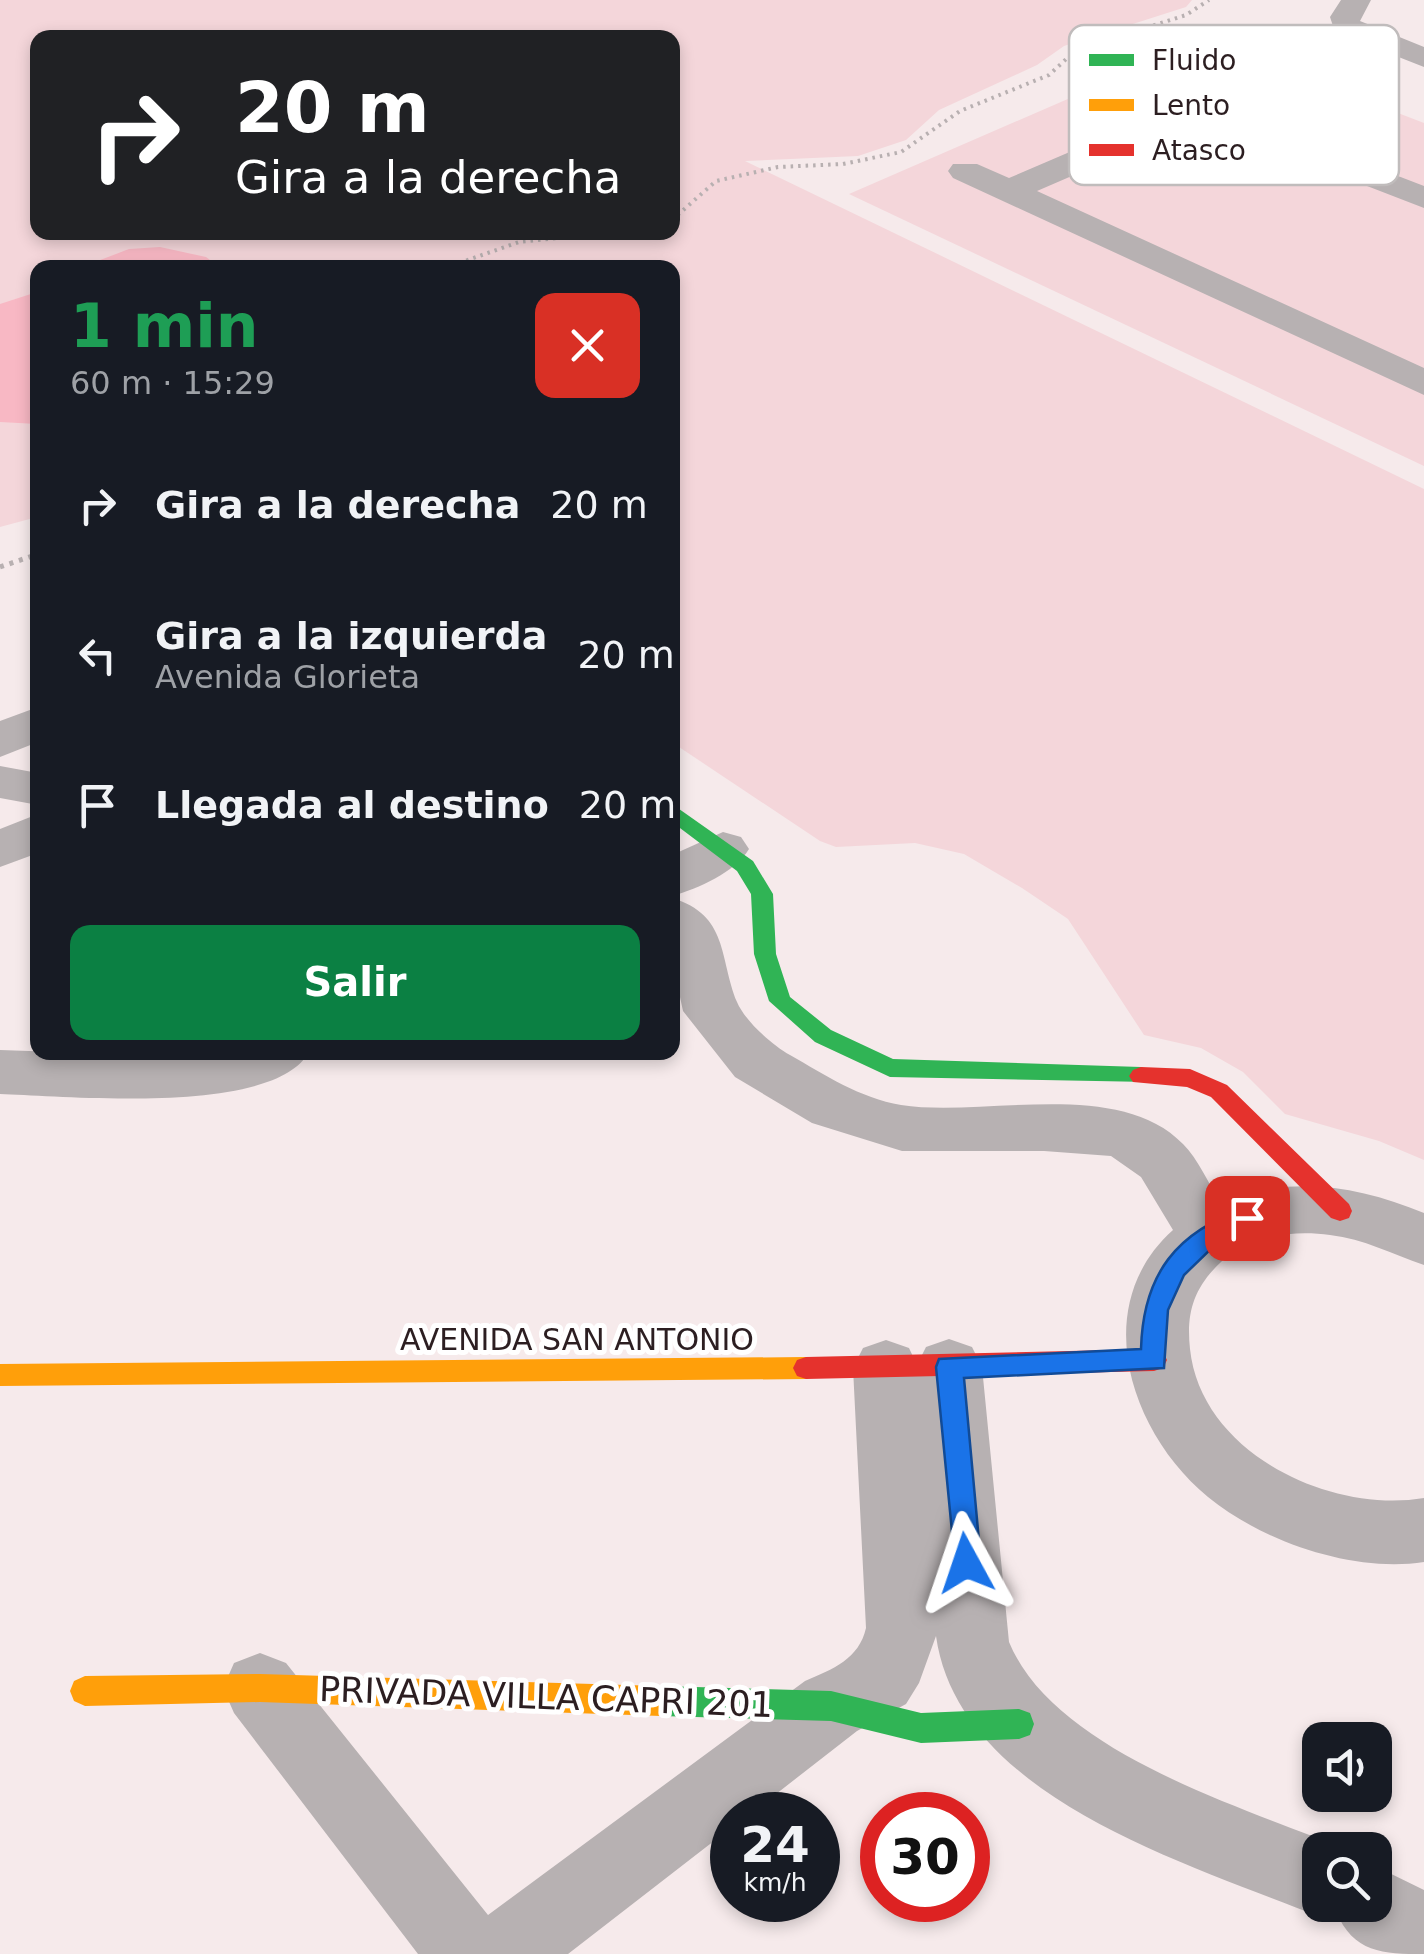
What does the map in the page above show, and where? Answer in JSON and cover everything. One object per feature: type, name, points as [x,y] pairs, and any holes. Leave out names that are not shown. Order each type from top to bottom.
[{"type":"street","points":[[1346,25],[1345,18],[1356,0]]},
{"type":"street","points":[[1399,48],[1424,58]]},
{"type":"street","points":[[1008,191],[1069,165]]},
{"type":"street","points":[[966,171],[1424,383]]},
{"type":"street","points":[[1391,185],[1424,198]]},
{"type":"street","points":[[0,742],[30,726]]},
{"type":"street","points":[[0,782],[30,788]]},
{"type":"street","points":[[680,817],[745,866],[762,894],[766,954],[780,1001],[823,1036],[890,1068],[1190,1078],[1218,1091],[1340,1211]]},
{"type":"street","points":[[0,850],[30,835]]},
{"type":"street","points":[[680,873],[723,849]]},
{"type":"street","points":[[680,926],[696,943],[711,1010],[755,1062],[833,1107],[902,1128],[1044,1128],[1122,1134],[1162,1160],[1208,1235]]},
{"type":"street","points":[[0,1072],[207,1075],[270,1060]]},
{"type":"street","points":[[1028,1071],[1044,1128]]},
{"type":"street","points":[[1422,1532],[1348,1530],[1279,1507],[1219,1466],[1176,1416],[1154,1360],[1155,1310],[1174,1268],[1208,1235],[1247,1218],[1292,1210],[1340,1211],[1396,1226],[1424,1240]]},
{"type":"street","name":"AVENIDA SAN ANTONIO","points":[[0,1374],[917,1368],[1154,1360]]},
{"type":"street","points":[[917,1368],[973,1642],[991,1687],[1019,1724],[1118,1794],[1302,1871]]},
{"type":"street","name":"PRIVADA VILLA CAPRI 201","points":[[503,1954],[831,1706],[868,1692],[886,1676],[898,1653],[902,1628],[917,1368]]},
{"type":"street","name":"PRIVADA VILLA CAPRI 201","points":[[260,1688],[468,1954]]},
{"type":"street","name":"PRIVADA VILLA CAPRI 201","points":[[84,1691],[260,1688],[831,1706],[921,1728],[1019,1724]]},
{"type":"street","points":[[1392,1915],[1424,1934]]},
{"type":"path","points":[[1155,25],[1186,15],[1209,0]]},
{"type":"path","points":[[680,213],[716,181],[778,168],[843,164],[902,152],[960,111],[1048,75],[1069,56]]},
{"type":"path","points":[[468,260],[519,242],[539,240]]},
{"type":"path","points":[[0,567],[30,557]]},
{"type":"shaded area","points":[[0,0],[1192,0],[1186,7],[1130,25],[1069,25],[1069,44],[1037,65],[939,110],[906,140],[858,156],[745,161],[1424,489],[1424,1160],[1379,1141],[1285,1114],[1243,1072],[1201,1048],[1144,1035],[1068,919],[964,854],[915,843],[836,847],[820,841],[680,748],[680,260],[30,260],[30,519],[0,527]]},
{"type":"shaded area","points":[[1069,98],[1069,185],[1399,185],[1399,113],[1424,123],[1424,466],[849,194]]},
{"type":"shaded area","points":[[160,247],[210,260],[100,260],[129,249]]},
{"type":"shaded area","points":[[30,294],[30,424],[0,422],[0,304]]},
{"type":"traffic: fast","points":[[680,817],[745,866],[762,894],[765,954],[780,1001],[823,1036],[890,1068],[1141,1076]]},
{"type":"traffic: fast","points":[[661,1701],[831,1706],[921,1728],[1019,1724]]},
{"type":"traffic: slow","points":[[0,1375],[806,1368]]},
{"type":"traffic: slow","points":[[85,1691],[260,1688],[661,1701]]},
{"type":"traffic: jam","points":[[1141,1076],[1190,1078],[1219,1091],[1340,1211]]},
{"type":"traffic: jam","points":[[806,1368],[1154,1360]]},
{"type":"route","points":[[966,1563],[949,1367],[1154,1360],[1155,1310],[1174,1268],[1208,1235],[1247,1218]]}]
